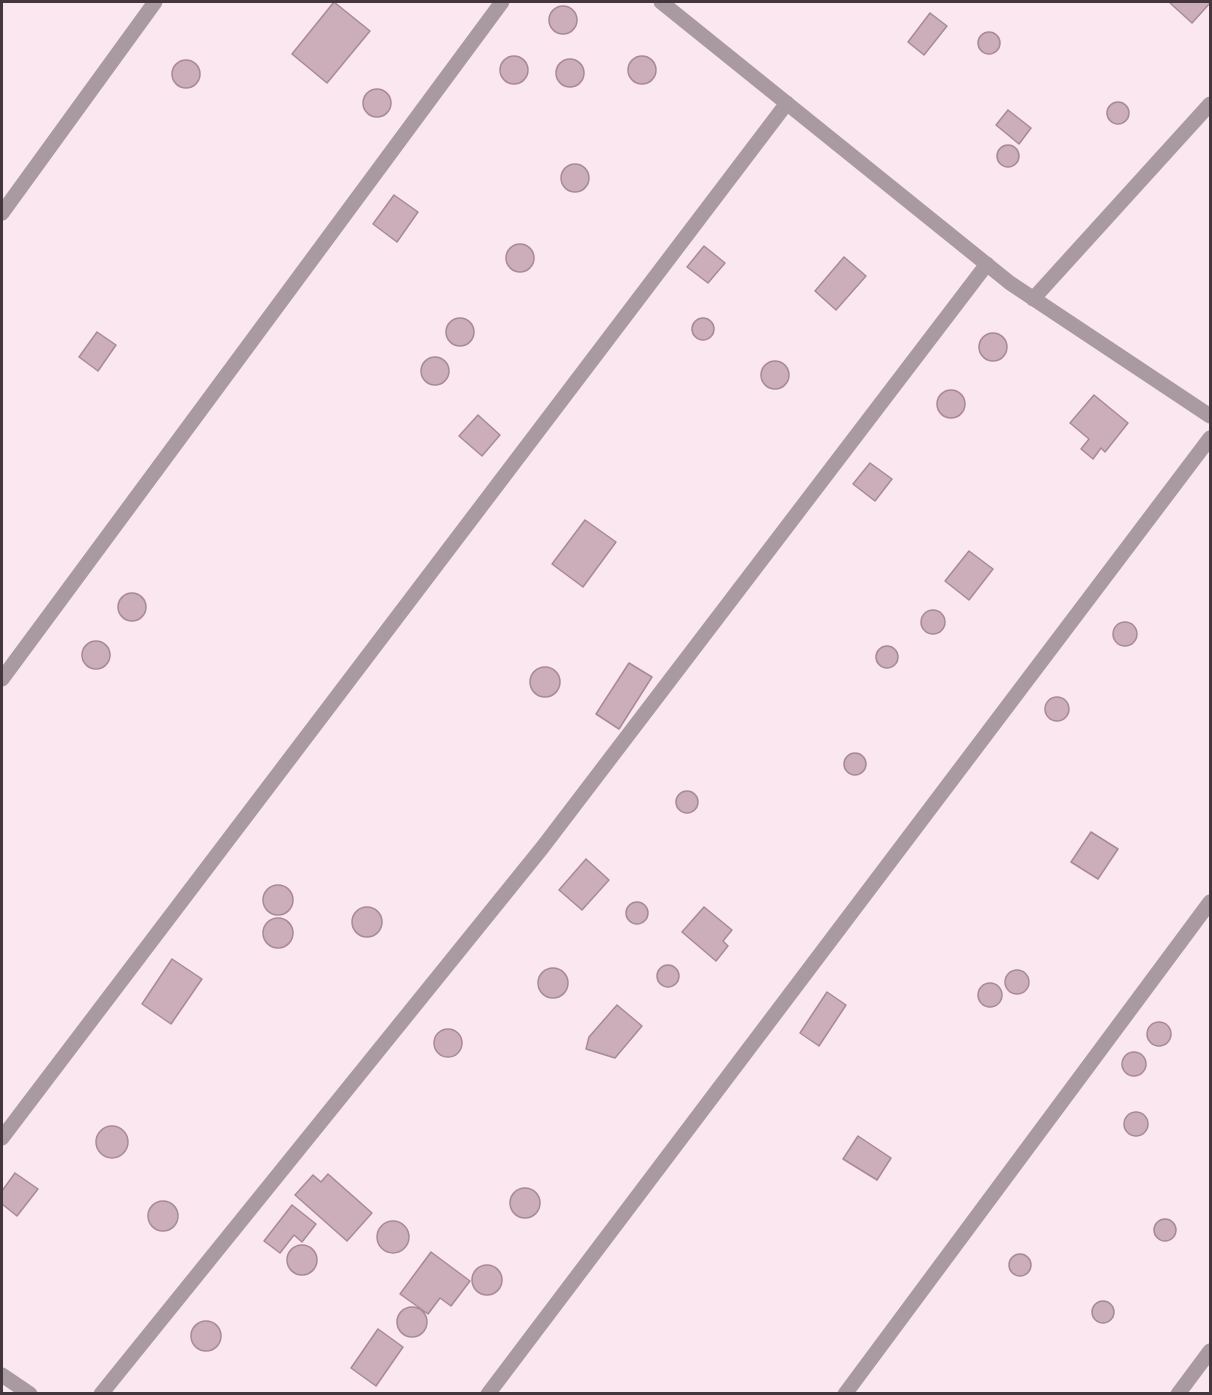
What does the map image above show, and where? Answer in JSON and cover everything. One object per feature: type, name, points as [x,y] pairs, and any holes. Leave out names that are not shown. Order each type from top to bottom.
[{"type":"street","points":[[2,213],[155,2]]},
{"type":"street","points":[[2,679],[502,2]]},
{"type":"street","points":[[661,2],[987,264],[1033,298],[1210,416]]},
{"type":"street","points":[[2,1138],[787,103]]},
{"type":"street","points":[[1033,298],[1210,104]]},
{"type":"street","points":[[101,1394],[542,849],[987,264]]},
{"type":"street","points":[[488,1394],[1210,438]]},
{"type":"street","points":[[845,1394],[1210,902]]},
{"type":"street","points":[[1178,1394],[1210,1351]]},
{"type":"street","points":[[2,1375],[30,1394]]},
{"type":"building","points":[[334,2],[370,31],[327,83],[292,54]]},
{"type":"building","points":[[1169,2],[1210,2],[1210,3],[1192,23]]},
{"type":"building","points":[[563,6],[573,10],[577,20],[573,30],[563,34],[553,30],[549,20],[553,10]]},
{"type":"building","points":[[930,13],[947,26],[924,55],[908,42]]},
{"type":"building","points":[[989,32],[997,35],[1000,43],[997,51],[989,54],[981,51],[978,43],[981,35]]},
{"type":"building","points":[[514,56],[524,60],[528,70],[524,80],[514,84],[504,80],[500,70],[504,60]]},
{"type":"building","points":[[642,56],[652,60],[656,70],[652,80],[642,84],[632,80],[628,70],[632,60]]},
{"type":"building","points":[[570,59],[580,63],[584,73],[580,83],[570,87],[560,83],[556,73],[560,63]]},
{"type":"building","points":[[186,60],[196,64],[200,74],[196,84],[186,88],[176,84],[172,74],[176,64]]},
{"type":"building","points":[[377,89],[387,93],[391,103],[387,113],[377,117],[367,113],[363,103],[367,93]]},
{"type":"building","points":[[1118,102],[1126,105],[1129,113],[1126,121],[1118,124],[1110,121],[1107,113],[1110,105]]},
{"type":"building","points":[[1008,110],[1031,128],[1019,144],[996,125]]},
{"type":"building","points":[[1008,145],[1016,148],[1019,156],[1016,164],[1008,167],[1000,164],[997,156],[1000,148]]},
{"type":"building","points":[[575,164],[585,168],[589,178],[585,188],[575,192],[565,188],[561,178],[565,168]]},
{"type":"building","points":[[394,195],[418,212],[397,242],[373,224]]},
{"type":"building","points":[[520,244],[530,248],[534,258],[530,268],[520,272],[510,268],[506,258],[510,248]]},
{"type":"building","points":[[704,246],[725,263],[708,283],[687,267]]},
{"type":"building","points":[[844,257],[866,276],[836,310],[815,291]]},
{"type":"building","points":[[460,318],[470,322],[474,332],[470,342],[460,346],[450,342],[446,332],[450,322]]},
{"type":"building","points":[[703,318],[711,321],[714,329],[711,337],[703,340],[695,337],[692,329],[695,321]]},
{"type":"building","points":[[97,332],[116,345],[98,371],[79,357]]},
{"type":"building","points":[[993,333],[1003,337],[1007,347],[1003,357],[993,361],[983,357],[979,347],[983,337]]},
{"type":"building","points":[[435,357],[445,361],[449,371],[445,381],[435,385],[425,381],[421,371],[425,361]]},
{"type":"building","points":[[775,361],[785,365],[789,375],[785,385],[775,389],[765,385],[761,375],[765,365]]},
{"type":"building","points":[[951,390],[961,394],[965,404],[961,414],[951,418],[941,414],[937,404],[941,394]]},
{"type":"building","points":[[1094,395],[1128,423],[1105,452],[1101,448],[1093,459],[1081,449],[1089,439],[1070,423]]},
{"type":"building","points":[[478,415],[500,435],[482,456],[459,436]]},
{"type":"building","points":[[870,463],[892,479],[875,501],[853,484]]},
{"type":"building","points":[[585,520],[616,542],[583,587],[552,564]]},
{"type":"building","points":[[969,551],[993,569],[969,600],[945,581]]},
{"type":"building","points":[[132,593],[142,597],[146,607],[142,617],[132,621],[122,617],[118,607],[122,597]]},
{"type":"building","points":[[933,610],[941,614],[945,622],[941,630],[933,634],[925,630],[921,622],[925,614]]},
{"type":"building","points":[[1125,622],[1133,626],[1137,634],[1133,642],[1125,646],[1117,642],[1113,634],[1117,626]]},
{"type":"building","points":[[96,641],[106,645],[110,655],[106,665],[96,669],[86,665],[82,655],[86,645]]},
{"type":"building","points":[[883,646],[891,646],[898,653],[898,661],[891,668],[883,668],[876,661],[876,653]]},
{"type":"building","points":[[629,663],[652,677],[619,729],[596,714]]},
{"type":"building","points":[[545,667],[555,672],[560,682],[555,692],[545,697],[535,692],[530,682],[535,672]]},
{"type":"building","points":[[1057,697],[1065,701],[1069,709],[1065,717],[1057,721],[1049,717],[1045,709],[1049,701]]},
{"type":"building","points":[[855,753],[863,756],[866,764],[863,772],[855,775],[847,772],[844,764],[847,756]]},
{"type":"building","points":[[687,791],[695,794],[698,802],[695,810],[687,813],[679,810],[676,802],[679,794]]},
{"type":"building","points":[[1091,832],[1118,849],[1098,879],[1071,862]]},
{"type":"building","points":[[586,859],[609,880],[582,910],[559,890]]},
{"type":"building","points":[[278,885],[288,890],[293,900],[288,910],[278,915],[268,910],[263,900],[268,890]]},
{"type":"building","points":[[637,902],[645,905],[648,913],[645,921],[637,924],[629,921],[626,913],[629,905]]},
{"type":"building","points":[[367,907],[377,912],[382,922],[377,932],[367,937],[357,932],[352,922],[357,912]]},
{"type":"building","points":[[704,907],[732,930],[723,941],[728,946],[716,961],[682,932]]},
{"type":"building","points":[[278,918],[288,923],[293,933],[288,943],[278,948],[268,943],[263,933],[268,923]]},
{"type":"building","points":[[172,959],[202,979],[171,1024],[142,1004]]},
{"type":"building","points":[[668,965],[676,968],[679,976],[676,984],[668,987],[660,984],[657,976],[660,968]]},
{"type":"building","points":[[553,968],[564,972],[568,983],[564,994],[553,998],[542,994],[538,983],[542,972]]},
{"type":"building","points":[[1017,970],[1025,974],[1029,982],[1025,990],[1017,994],[1009,990],[1005,982],[1009,974]]},
{"type":"building","points":[[990,983],[998,987],[1002,995],[998,1003],[990,1007],[982,1003],[978,995],[982,987]]},
{"type":"building","points":[[827,992],[846,1005],[819,1046],[800,1033]]},
{"type":"building","points":[[617,1005],[642,1026],[615,1058],[586,1049],[589,1037]]},
{"type":"building","points":[[1159,1022],[1167,1026],[1171,1034],[1167,1042],[1159,1046],[1151,1042],[1147,1034],[1151,1026]]},
{"type":"building","points":[[448,1029],[458,1033],[462,1043],[458,1053],[448,1057],[438,1053],[434,1043],[438,1033]]},
{"type":"building","points":[[1134,1052],[1142,1056],[1146,1064],[1142,1072],[1134,1076],[1126,1072],[1122,1064],[1126,1056]]},
{"type":"building","points":[[1136,1112],[1144,1116],[1148,1124],[1144,1132],[1136,1136],[1128,1132],[1124,1124],[1128,1116]]},
{"type":"building","points":[[112,1126],[123,1131],[128,1142],[123,1153],[112,1158],[101,1153],[96,1142],[101,1131]]},
{"type":"building","points":[[858,1136],[891,1158],[877,1180],[843,1159]]},
{"type":"building","points":[[15,1173],[38,1189],[17,1216],[2,1204],[2,1191]]},
{"type":"building","points":[[328,1174],[372,1213],[347,1241],[295,1195],[313,1175],[321,1182]]},
{"type":"building","points":[[525,1188],[535,1193],[540,1203],[535,1213],[525,1218],[515,1213],[510,1203],[515,1193]]},
{"type":"building","points":[[163,1201],[173,1206],[178,1216],[173,1226],[163,1231],[153,1226],[148,1216],[153,1206]]},
{"type":"building","points":[[292,1205],[316,1224],[302,1242],[294,1235],[280,1253],[264,1241]]},
{"type":"building","points":[[1161,1219],[1169,1219],[1176,1226],[1176,1234],[1169,1241],[1161,1241],[1154,1234],[1154,1226]]},
{"type":"building","points":[[393,1221],[404,1226],[409,1237],[404,1248],[393,1253],[382,1248],[377,1237],[382,1226]]},
{"type":"building","points":[[302,1245],[312,1250],[317,1260],[312,1270],[302,1275],[292,1270],[287,1260],[292,1250]]},
{"type":"building","points":[[431,1252],[470,1281],[451,1306],[440,1298],[428,1314],[400,1294]]},
{"type":"building","points":[[1016,1254],[1024,1254],[1031,1261],[1031,1269],[1024,1276],[1016,1276],[1009,1269],[1009,1261]]},
{"type":"building","points":[[487,1265],[497,1270],[502,1280],[497,1290],[487,1295],[477,1290],[472,1280],[477,1270]]},
{"type":"building","points":[[1099,1301],[1107,1301],[1114,1308],[1114,1316],[1107,1323],[1099,1323],[1092,1316],[1092,1308]]},
{"type":"building","points":[[412,1307],[422,1312],[427,1322],[422,1332],[412,1337],[402,1332],[397,1322],[402,1312]]},
{"type":"building","points":[[206,1321],[216,1326],[221,1336],[216,1346],[206,1351],[196,1346],[191,1336],[196,1326]]},
{"type":"building","points":[[378,1329],[403,1347],[376,1386],[351,1368]]}]
